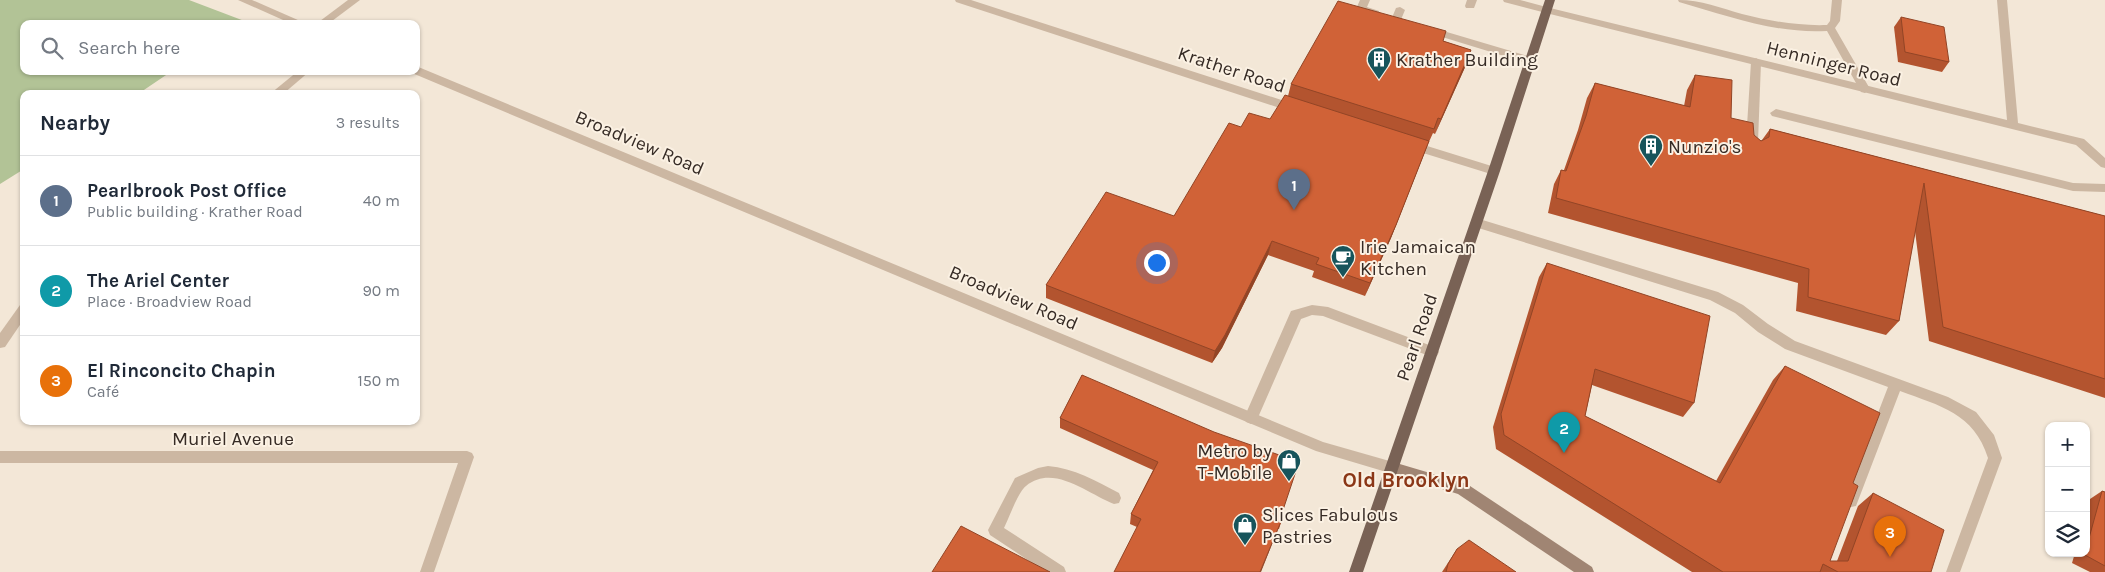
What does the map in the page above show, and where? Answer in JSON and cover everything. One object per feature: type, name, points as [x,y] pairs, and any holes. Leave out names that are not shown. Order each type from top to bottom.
[{"type":"main road","name":"Pearl Road","points":[[1356,572],[1494,171],[1548,5]]},
{"type":"main road","name":"Broadview Road","points":[[1393,468],[1462,489],[1587,572]]},
{"type":"street","points":[[243,0],[292,20]]},
{"type":"street","points":[[327,20],[355,0]]},
{"type":"street","name":"Krather Road","points":[[960,0],[1308,112]]},
{"type":"street","points":[[1365,0],[1361,9],[1400,17]]},
{"type":"street","name":"Henninger Road","points":[[1508,0],[1548,5],[1756,62],[2080,142],[2105,164]]},
{"type":"street","points":[[1683,0],[1760,22],[1811,30],[1830,28],[1835,21],[1837,0]]},
{"type":"street","points":[[2002,0],[2012,125]]},
{"type":"street","points":[[1430,26],[1458,38],[1530,60]]},
{"type":"street","points":[[1458,38],[1461,27]]},
{"type":"street","points":[[1830,28],[1865,89]]},
{"type":"street","points":[[1752,150],[1756,62]]},
{"type":"street","name":"Broadview Road","points":[[420,72],[1321,447],[1393,468]]},
{"type":"street","points":[[280,90],[301,75]]},
{"type":"street","points":[[1776,112],[2073,187],[2105,188]]},
{"type":"street","points":[[1399,142],[1494,171]]},
{"type":"street","points":[[1476,224],[1714,296],[1739,309],[1763,328],[1790,345],[1943,401],[1971,416],[1989,439],[1995,458],[1952,572]]},
{"type":"street","points":[[1252,418],[1296,315],[1312,310],[1324,311],[1432,352]]},
{"type":"street","points":[[0,343],[20,315]]},
{"type":"street","points":[[1844,518],[1896,384]]},
{"type":"street","name":"Muriel Avenue","points":[[0,456],[467,456],[427,572]]},
{"type":"street","points":[[1059,572],[996,530],[1020,482],[1038,474],[1054,472],[1076,479],[1114,498]]},
{"type":"green space","points":[[0,0],[189,0],[242,20],[20,20],[20,75],[166,75],[144,90],[20,90],[20,172],[0,184]]},
{"type":"building","name":"Krather Building","points":[[1338,1],[1446,31],[1443,41],[1471,50],[1441,119],[1438,118],[1434,129],[1291,84]]},
{"type":"building","points":[[1901,17],[1944,27],[1949,62],[1905,52]]},
{"type":"building","points":[[1695,75],[1732,80],[1731,118],[1753,123],[1754,135],[1761,141],[1769,137],[1770,129],[2105,216],[2105,379],[1943,327],[1924,183],[1899,321],[1808,297],[1809,269],[1556,198],[1561,170],[1566,171],[1586,116],[1595,83],[1690,107]]},
{"type":"building","points":[[1285,95],[1429,141],[1396,225],[1370,283],[1316,264],[1319,258],[1272,241],[1225,335],[1215,351],[1046,285],[1106,192],[1174,216],[1229,123],[1241,127],[1249,113],[1270,119]]},
{"type":"building","points":[[1547,263],[1710,316],[1694,403],[1595,369],[1585,416],[1720,483],[1785,366],[1880,413],[1853,483],[1858,486],[1830,561],[1848,561],[1873,493],[1944,530],[1931,572],[1838,572],[1823,564],[1820,572],[1723,572],[1504,435],[1501,414]]},
{"type":"building","points":[[1082,375],[1214,432],[1299,462],[1280,519],[1282,519],[1260,572],[1114,572],[1141,519],[1131,514],[1158,462],[1060,418]]},
{"type":"building","points":[[2102,491],[2105,492],[2105,566],[2089,557],[2090,534]]},
{"type":"building","points":[[961,526],[1050,572],[932,572]]},
{"type":"building","points":[[1469,540],[1516,572],[1446,572],[1448,564],[1457,549]]},
{"type":"place","name":"Krather Building","points":[[1379,80]]},
{"type":"place","name":"Nunzio's","points":[[1651,167]]},
{"type":"place","name":"Pearlbrook Post Office","points":[[1294,210]]},
{"type":"place","name":"Irie Jamaican Kitchen","points":[[1343,278]]},
{"type":"place","name":"The Ariel Center","points":[[1564,453]]},
{"type":"place","name":"Metro by T-Mobile","points":[[1289,482]]},
{"type":"place","name":"Slices Fabulous Pastries","points":[[1245,546]]},
{"type":"place","name":"El Rinconcito Chapin","points":[[1890,557]]},
{"type":"district","name":"Old Brooklyn","points":[[1406,480]]}]
